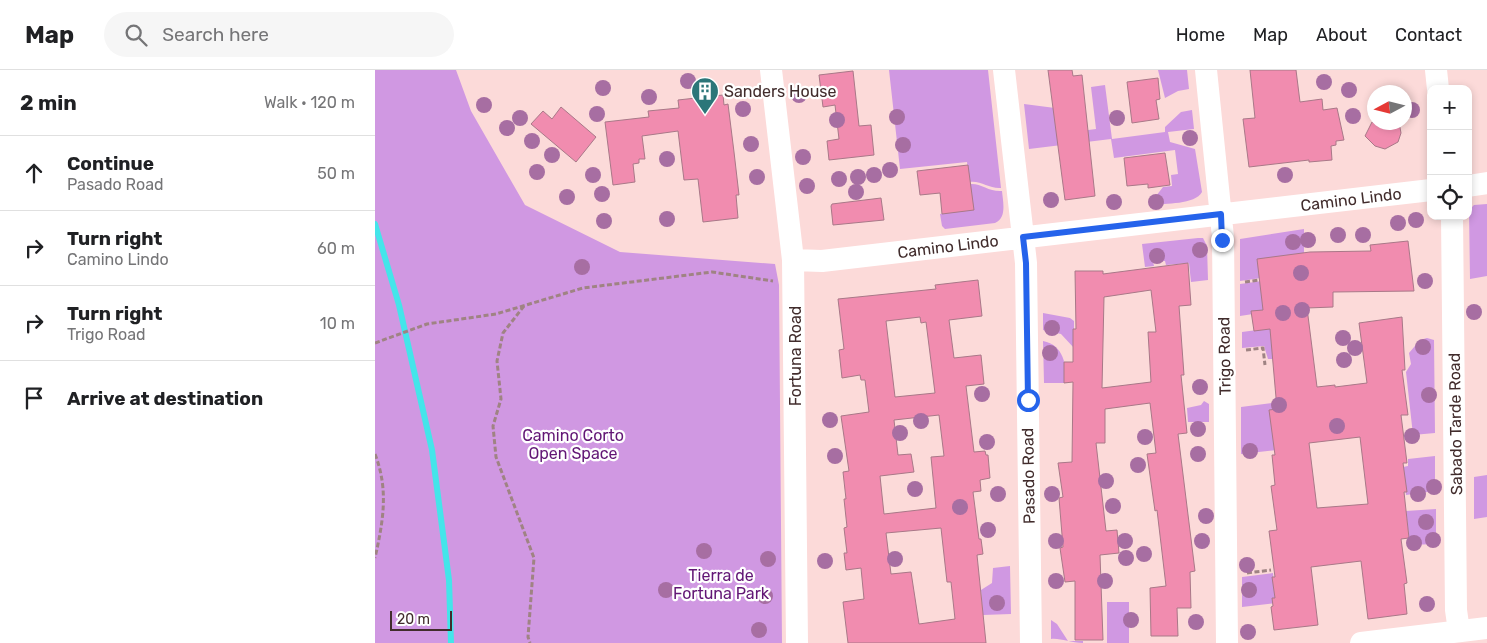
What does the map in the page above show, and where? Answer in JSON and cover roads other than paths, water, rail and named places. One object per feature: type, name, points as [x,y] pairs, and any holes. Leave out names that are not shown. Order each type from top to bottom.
[{"type":"street","name":"Fortuna Road","points":[[771,70],[793,260],[797,643]]},
{"type":"street","name":"Pasado Road","points":[[1004,70],[1023,237],[1027,296],[1031,643]]},
{"type":"street","name":"Trigo Road","points":[[1206,70],[1221,214],[1227,643]]},
{"type":"street","points":[[1436,70],[1438,85]]},
{"type":"street","points":[[1472,185],[1487,183]]},
{"type":"street","name":"Camino Lindo","points":[[793,260],[822,261],[1427,190]]},
{"type":"street","name":"Sabado Tarde Road","points":[[1452,220],[1456,591],[1459,631]]},
{"type":"street","points":[[1361,643],[1487,628]]},
{"type":"waterway","points":[[375,224],[399,305],[432,450],[449,580],[451,643]]},
{"type":"place","name":"Sanders House","points":[[705,115]]},
{"type":"park label","name":"Camino Corto Open Space","points":[[573,444]]},
{"type":"park label","name":"Tierra de Fortuna Park","points":[[721,584]]}]
